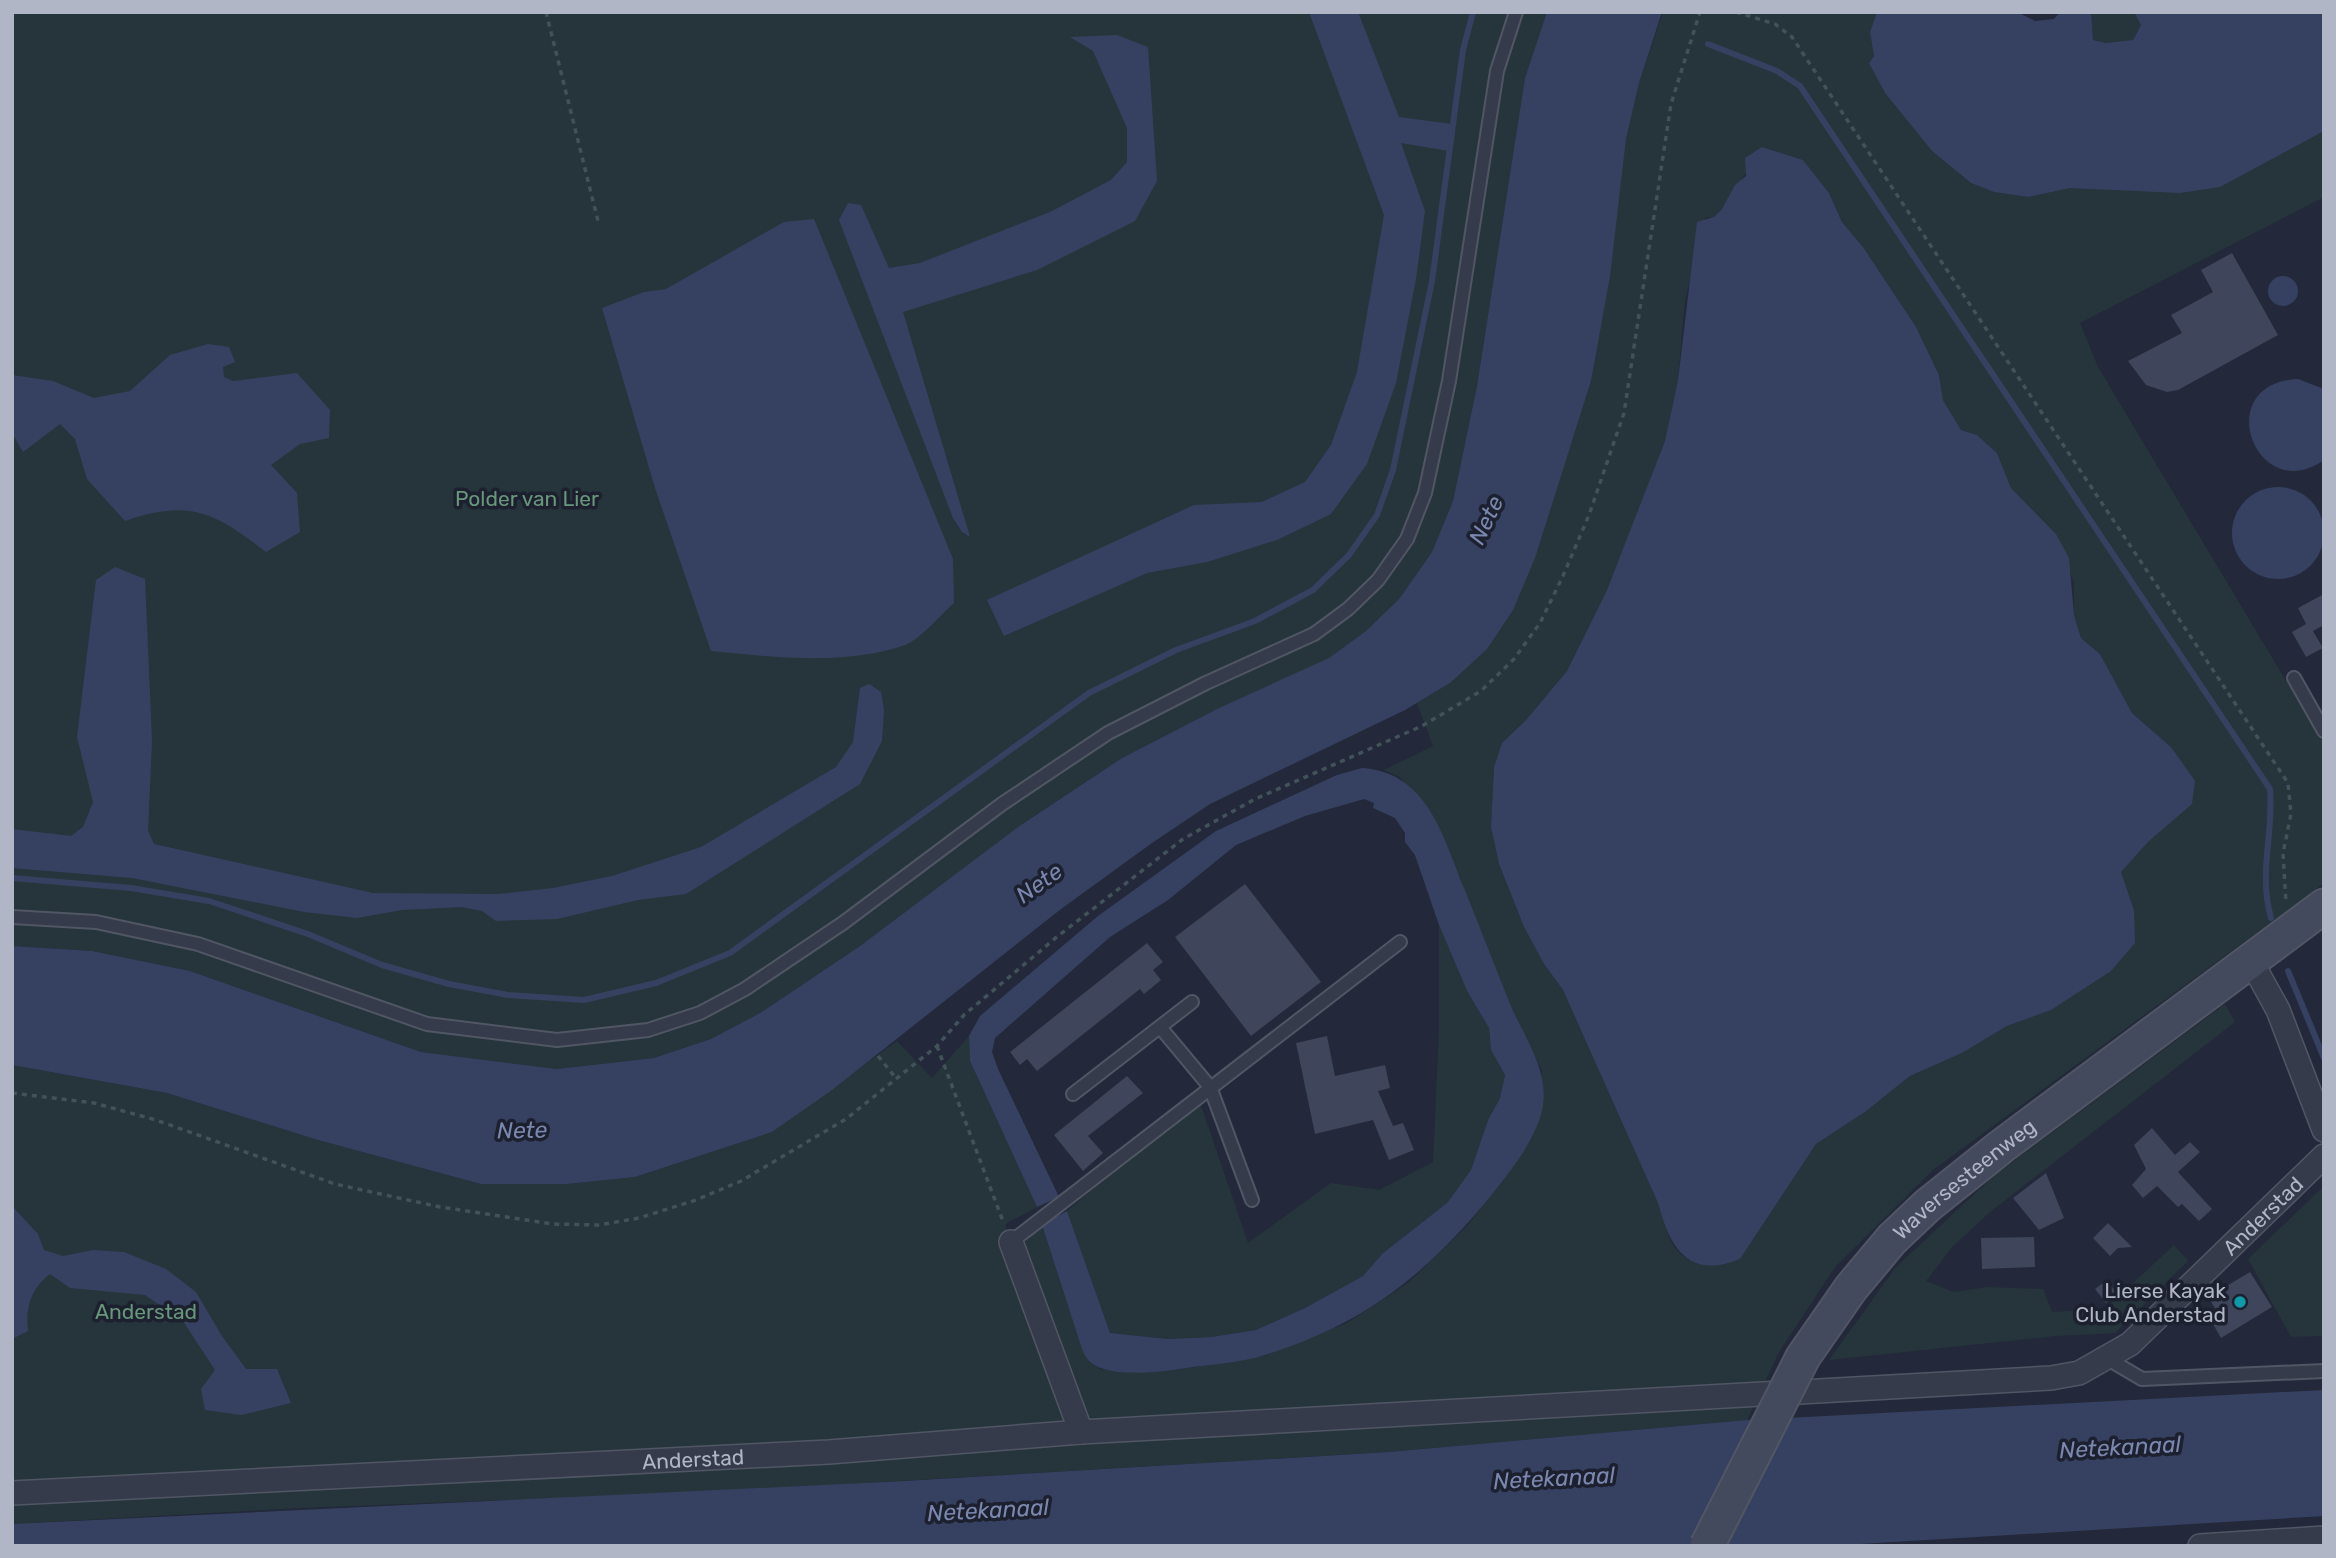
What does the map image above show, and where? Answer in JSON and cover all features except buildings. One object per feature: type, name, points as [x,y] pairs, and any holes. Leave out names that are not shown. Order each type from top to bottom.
[{"type":"main road","name":"Waversesteenweg","points":[[1707,1546],[1802,1357],[1851,1288],[1892,1239],[1928,1205],[2002,1146],[2324,906]]},
{"type":"street","points":[[2251,961],[2278,1010],[2324,1130]]},
{"type":"street","name":"Anderstad","points":[[12,1493],[829,1452],[1081,1432],[2050,1378],[2079,1373],[2108,1359],[2130,1344],[2324,1156]]},
{"type":"street","points":[[1011,1242],[1081,1432]]},
{"type":"street","points":[[2200,1546],[2324,1538]]},
{"type":"lane","points":[[12,917],[96,922],[198,944],[427,1024],[557,1040],[648,1030],[700,1013],[745,989],[843,923],[1002,804],[1108,733],[1206,683],[1314,634],[1348,609],[1377,580],[1407,538],[1425,493],[1449,381],[1497,71],[1517,12]]},
{"type":"lane","points":[[2294,678],[2324,731]]},
{"type":"lane","points":[[1011,1242],[1400,942]]},
{"type":"lane","points":[[1073,1094],[1192,1002]]},
{"type":"lane","points":[[1160,1027],[1210,1087],[1252,1200]]},
{"type":"lane","points":[[2108,1359],[2142,1379],[2324,1371]]},
{"type":"path","points":[[546,12],[599,225]]},
{"type":"path","points":[[12,1093],[94,1103],[156,1120],[335,1184],[439,1207],[553,1224],[599,1224],[639,1218],[696,1200],[741,1181],[846,1119],[895,1077],[937,1046],[964,1015],[1058,936],[1183,839],[1255,799],[1422,726],[1481,691],[1514,659],[1540,623],[1563,576],[1589,515],[1624,412],[1671,104],[1700,12]]},
{"type":"path","points":[[1736,12],[1775,24],[1792,37],[2288,783],[2291,814],[2283,853],[2284,896],[2296,927]]},
{"type":"path","points":[[937,1046],[1011,1242]]},
{"type":"path","points":[[878,1056],[895,1077]]},
{"type":"green space","name":"Polder van Lier","points":[[12,12],[1547,12],[1525,78],[1477,386],[1453,501],[1432,552],[1399,599],[1366,631],[1329,659],[1219,708],[1122,758],[1018,827],[860,946],[760,1013],[711,1039],[654,1058],[557,1069],[421,1052],[190,971],[92,951],[12,946]]},
{"type":"green space","points":[[1663,12],[1877,12],[1870,32],[1874,56],[1869,63],[1885,93],[1932,151],[1971,183],[1994,192],[2028,197],[2070,188],[2220,187],[2324,131],[2324,197],[2080,323],[2098,367],[2310,721],[2324,714],[2324,883],[1933,1170],[1835,1267],[1779,1352],[1747,1420],[1389,1452],[711,1492],[300,1508],[12,1524],[12,1065],[167,1093],[318,1140],[481,1184],[567,1184],[635,1177],[772,1132],[897,1041],[932,1078],[969,1036],[970,1061],[1037,1207],[1005,1224],[1015,1253],[1042,1225],[1080,1343],[1088,1360],[1100,1369],[1137,1373],[1170,1371],[1264,1356],[1347,1323],[1408,1283],[1466,1227],[1502,1182],[1529,1140],[1542,1071],[1511,1006],[1448,849],[1400,777],[1384,770],[1433,746],[1417,703],[1450,683],[1573,438],[1591,381],[1626,139],[1639,83]],"holes":[[[1763,147],[1803,160],[1829,193],[1842,222],[1863,247],[1916,327],[1939,375],[1943,400],[1961,430],[1977,435],[1997,453],[2011,488],[2056,534],[2074,583],[2074,615],[2081,638],[2100,654],[2132,713],[2171,747],[2149,841],[2121,872],[2134,910],[2051,1010],[2007,1026],[1962,1053],[1910,1076],[1865,1112],[1816,1144],[1740,1259],[1705,1264],[1693,1262],[1675,1248],[1658,1203],[1563,990],[1544,964],[1524,927],[1499,864],[1491,827],[1494,767],[1502,743],[1526,720],[1567,671],[1607,590],[1632,528],[1665,441],[1678,380],[1685,300],[1705,218],[1714,217],[1722,209]]]},
{"type":"green space","points":[[2091,12],[2134,12],[2141,24],[2133,40],[2106,43],[2093,40]]},
{"type":"green space","points":[[1439,925],[1467,991],[1489,1028],[1491,1050],[1505,1075],[1500,1098],[1488,1120],[1471,1170],[1447,1203],[1383,1253],[1363,1276],[1305,1308],[1256,1330],[1211,1337],[1168,1339],[1110,1333],[1067,1211],[1199,1100],[1248,1243],[1331,1183],[1379,1190],[1433,1162],[1439,1032]]},
{"type":"green space","points":[[2225,1004],[2235,1022],[1990,1212],[1952,1247],[1926,1281],[1954,1292],[1988,1287],[2043,1289],[2052,1312],[2105,1309],[2174,1245],[2188,1261],[2115,1333],[2056,1336],[1829,1360],[1896,1267],[1994,1176]]},
{"type":"green space","points":[[2324,1186],[2324,1336],[2291,1337],[2248,1259]]},
{"type":"water","points":[[1309,12],[1358,12],[1399,117],[1452,124],[1449,151],[1401,143],[1425,211],[1416,279],[1396,383],[1367,464],[1331,514],[1277,540],[1207,562],[1147,573],[1004,636],[987,600],[1194,505],[1262,502],[1305,482],[1331,445],[1357,372],[1384,215]]},
{"type":"water","name":"Nete","points":[[1547,12],[1662,12],[1639,83],[1626,139],[1610,276],[1591,381],[1535,558],[1513,610],[1487,649],[1450,683],[1405,710],[1210,804],[1061,909],[832,1090],[772,1132],[635,1177],[567,1184],[481,1184],[318,1140],[167,1093],[12,1065],[12,946],[92,951],[190,971],[421,1052],[557,1069],[654,1058],[711,1039],[760,1013],[860,946],[1018,827],[1122,758],[1219,708],[1329,658],[1366,631],[1399,599],[1432,552],[1453,501],[1477,386],[1525,78]]},
{"type":"water","points":[[1877,12],[2017,12],[2035,21],[2054,19],[2060,12],[2091,12],[2093,40],[2106,43],[2133,40],[2141,25],[2134,12],[2320,12],[2324,19],[2324,131],[2220,187],[2180,193],[2070,188],[2028,197],[1994,192],[1971,183],[1932,151],[1885,93],[1869,63],[1874,56],[1870,32]]},
{"type":"water","points":[[1117,35],[1148,47],[1157,181],[1135,221],[1037,270],[903,312],[970,537],[962,532],[953,518],[839,220],[848,203],[861,205],[889,268],[920,263],[1050,212],[1111,180],[1127,162],[1127,128],[1093,51],[1070,37]]},
{"type":"water","points":[[1762,147],[1803,160],[1829,193],[1842,222],[1863,247],[1916,327],[1939,375],[1943,400],[1961,430],[1977,435],[1997,453],[2011,488],[2056,534],[2069,558],[2074,615],[2081,638],[2100,654],[2132,713],[2171,747],[2195,781],[2192,804],[2149,841],[2121,872],[2134,910],[2135,943],[2111,971],[2051,1010],[2007,1026],[1962,1053],[1910,1076],[1865,1112],[1816,1144],[1740,1259],[1707,1265],[1684,1256],[1669,1234],[1658,1203],[1563,990],[1544,964],[1524,927],[1499,864],[1491,827],[1494,767],[1502,743],[1526,720],[1567,671],[1607,590],[1665,441],[1678,380],[1697,222],[1714,217],[1722,209],[1735,185],[1746,176],[1745,158]]},
{"type":"water","points":[[814,219],[953,559],[954,603],[911,642],[882,652],[809,658],[711,651],[655,488],[602,308],[644,292],[666,289],[784,222]]},
{"type":"water","points":[[2283,276],[2294,280],[2298,291],[2294,302],[2283,306],[2272,302],[2268,291],[2272,280]]},
{"type":"water","points":[[208,344],[229,347],[235,362],[223,367],[224,377],[233,381],[297,373],[330,410],[329,438],[300,444],[271,465],[297,493],[300,532],[266,552],[231,527],[200,513],[167,511],[125,521],[87,479],[75,439],[60,424],[23,452],[12,433],[12,375],[53,381],[94,398],[130,391],[170,355]]},
{"type":"water","points":[[2298,379],[2324,389],[2324,460],[2300,470],[2279,468],[2262,457],[2252,439],[2249,419],[2255,400],[2271,386]]},
{"type":"water","points":[[2278,487],[2296,490],[2311,500],[2321,515],[2324,533],[2321,551],[2311,566],[2296,576],[2278,579],[2260,576],[2245,566],[2235,551],[2232,533],[2235,515],[2245,500],[2260,490]]},
{"type":"water","points":[[115,567],[145,579],[152,741],[148,831],[154,844],[373,893],[498,894],[553,888],[612,876],[701,847],[836,767],[853,742],[860,688],[869,684],[881,692],[884,710],[882,741],[860,784],[686,894],[638,900],[557,919],[496,921],[482,911],[461,907],[402,910],[357,918],[304,912],[132,878],[12,868],[12,829],[71,836],[83,827],[93,802],[77,737],[96,580]]},
{"type":"water","points":[[1362,768],[1384,772],[1402,781],[1417,794],[1440,828],[1511,1006],[1539,1066],[1544,1092],[1536,1128],[1524,1151],[1501,1183],[1445,1247],[1393,1292],[1365,1311],[1301,1342],[1256,1358],[1150,1372],[1122,1372],[1098,1367],[1088,1359],[1082,1348],[1042,1225],[1067,1211],[1110,1333],[1168,1339],[1211,1337],[1256,1330],[1305,1308],[1363,1276],[1383,1253],[1447,1203],[1471,1170],[1488,1120],[1500,1098],[1505,1075],[1491,1050],[1489,1028],[1467,991],[1439,925],[1415,855],[1405,842],[1405,833],[1395,818],[1373,808],[1374,803],[1364,799],[1305,816],[1236,845],[1168,900],[1110,937],[995,1038],[992,1052],[998,1069],[1059,1197],[1037,1207],[970,1061],[969,1036],[980,1016],[1098,916],[1216,831],[1337,775]]},
{"type":"water","points":[[12,1206],[38,1234],[44,1250],[63,1256],[93,1250],[124,1252],[166,1269],[196,1292],[222,1336],[246,1369],[277,1369],[291,1403],[241,1415],[205,1410],[201,1389],[215,1370],[183,1321],[145,1295],[70,1288],[50,1274],[38,1286],[31,1299],[28,1331],[12,1339]]},
{"type":"water","name":"Netekanaal","points":[[2324,1390],[2324,1516],[1827,1546],[12,1546],[12,1524],[905,1481],[1389,1452],[1747,1420]]},
{"type":"waterway","points":[[12,878],[131,888],[209,901],[308,934],[382,965],[449,984],[508,995],[584,1000],[656,983],[730,953],[1089,693],[1176,650],[1255,621],[1313,590],[1349,555],[1377,515],[1393,470],[1432,281],[1463,50],[1473,12]]},
{"type":"waterway","points":[[1708,44],[1777,71],[1800,86],[2270,789],[2266,884],[2271,918]]},
{"type":"waterway","points":[[2288,971],[2324,1058]]},
{"type":"place","name":"Lierse Kayak Club Anderstad","points":[[2240,1302]]}]
